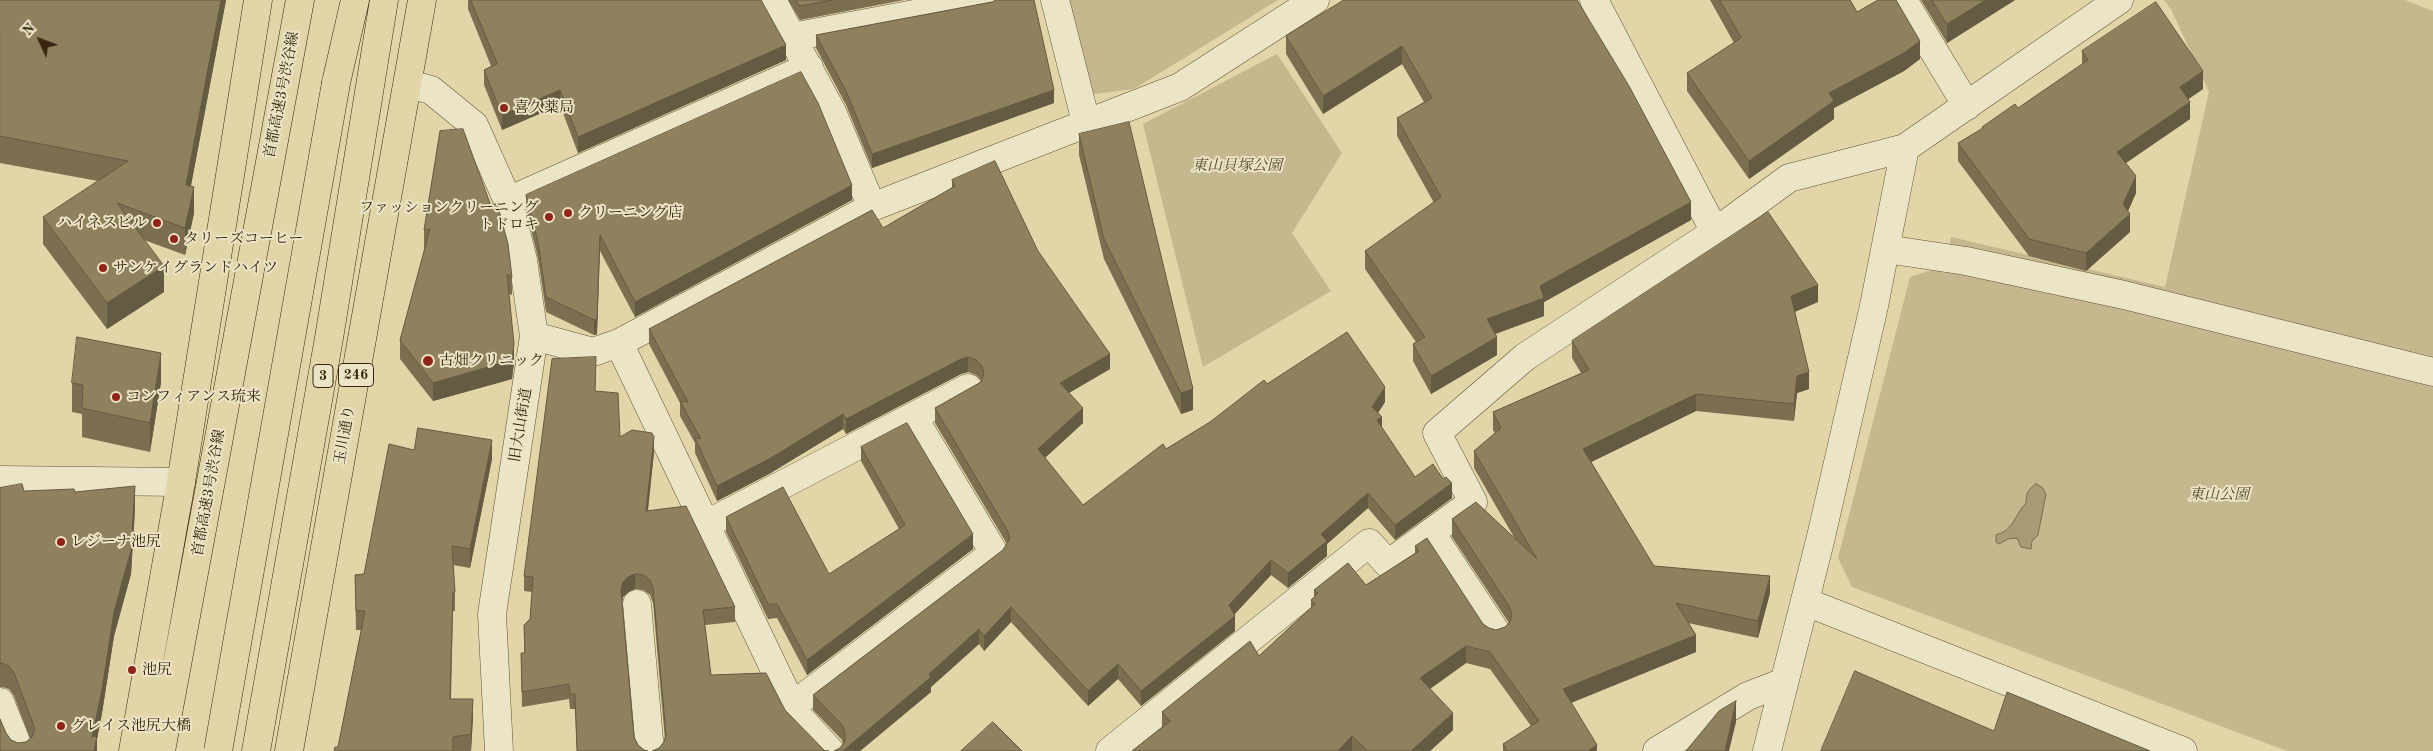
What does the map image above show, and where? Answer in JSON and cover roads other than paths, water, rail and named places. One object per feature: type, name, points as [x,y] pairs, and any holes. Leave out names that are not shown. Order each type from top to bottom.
[{"type":"highway","points":[[134,751],[181,482],[258,0]]},
{"type":"highway","name":"首都高速3号渋谷線","points":[[161,751],[300,0]]},
{"type":"highway","points":[[218,751],[336,82],[355,0]]},
{"type":"highway","name":"3","points":[[256,751],[330,338],[384,0]]},
{"type":"highway","name":"玉川通り","points":[[289,751],[409,84],[422,0]]},
{"type":"street","points":[[772,0],[832,112],[872,207]]},
{"type":"street","points":[[792,37],[989,0]]},
{"type":"street","points":[[1055,0],[1086,122]]},
{"type":"street","points":[[534,336],[593,352],[618,343],[872,207],[1086,122],[1180,87],[1315,0]]},
{"type":"street","points":[[1594,0],[1715,232]]},
{"type":"street","points":[[1903,0],[1967,106]]},
{"type":"street","points":[[1110,751],[1369,543],[1388,564],[1473,502],[1437,433],[1525,357],[1715,232],[1788,178],[1905,148],[2119,0]]},
{"type":"street","points":[[508,201],[809,67]]},
{"type":"street","name":"旧大山街道","points":[[409,84],[431,90],[474,125],[508,201],[523,260],[534,336],[492,614],[499,751]]},
{"type":"street","points":[[1767,751],[1806,602],[1886,249],[1905,148]]},
{"type":"street","points":[[1886,249],[1966,261],[2124,295],[2433,372]]},
{"type":"street","points":[[618,343],[797,716],[830,751]]},
{"type":"street","points":[[705,525],[968,388]]},
{"type":"street","points":[[792,706],[994,553],[913,417]]},
{"type":"street","points":[[0,480],[181,482]]},
{"type":"street","points":[[1431,533],[1496,632]]},
{"type":"street","points":[[1806,602],[2183,751]]},
{"type":"street","points":[[637,604],[650,751]]},
{"type":"street","points":[[1657,751],[1748,696],[1784,682]]},
{"type":"street","points":[[0,702],[20,751]]},
{"type":"place","name":"喜久薬局","points":[[504,108]]},
{"type":"place","name":"クリーニング店","points":[[568,213]]},
{"type":"place","name":"ファッションクリーニング トドロキ","points":[[549,217]]},
{"type":"place","name":"ハイネスビル","points":[[157,223]]},
{"type":"place","name":"タリーズコーヒー","points":[[174,239]]},
{"type":"place","name":"サンケイグランドハイツ","points":[[103,268]]},
{"type":"place","name":"古畑クリニック","points":[[428,361]]},
{"type":"place","name":"コンフィアンス琉来","points":[[116,397]]},
{"type":"place","name":"レジーナ池尻","points":[[61,542]]},
{"type":"place","name":"池尻","points":[[132,670]]},
{"type":"place","name":"グレイス池尻大橋","points":[[61,726]]},
{"type":"park label","name":"東山貝塚公園","points":[[1237,166]]},
{"type":"park label","name":"東山公園","points":[[2219,495]]}]
